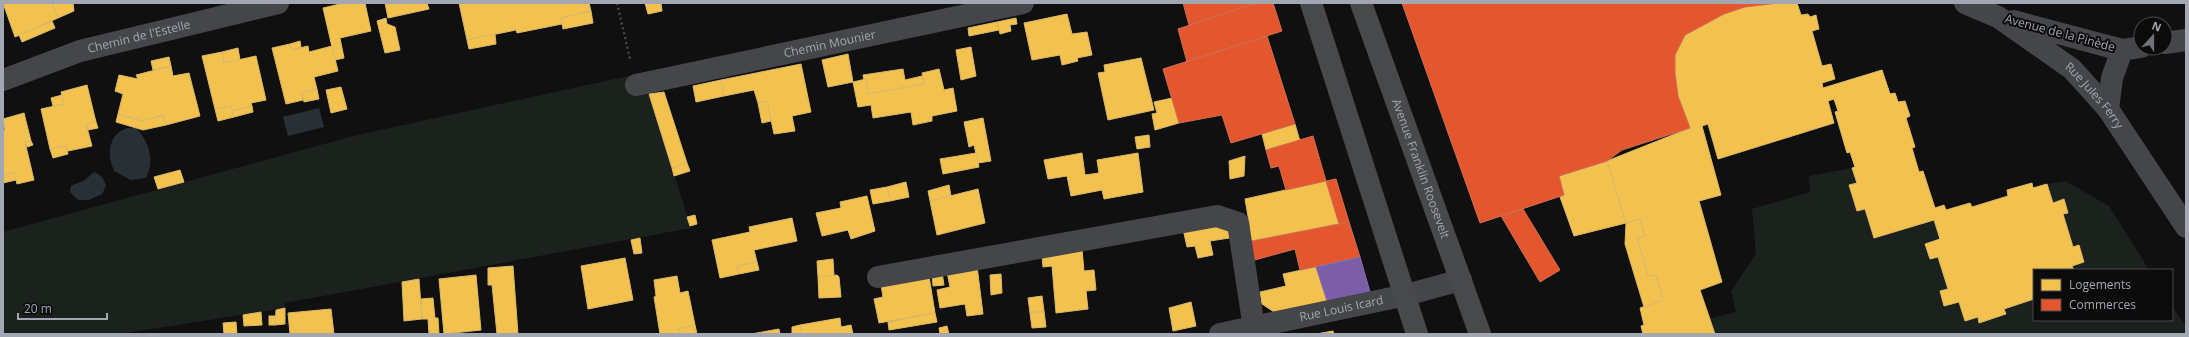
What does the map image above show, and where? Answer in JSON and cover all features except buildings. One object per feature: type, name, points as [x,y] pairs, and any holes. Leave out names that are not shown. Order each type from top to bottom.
[{"type":"main road","points":[[1311,3],[1406,295],[1417,334]]},
{"type":"main road","name":"Avenue Franklin Roosevelt","points":[[1361,3],[1480,334]]},
{"type":"street","name":"Chemin de l'Estelle","points":[[3,80],[80,51],[247,7],[278,3]]},
{"type":"street","name":"Chemin Mounier","points":[[636,85],[1023,3]]},
{"type":"street","name":"Rue Jules Ferry","points":[[1965,3],[1998,17],[2072,69],[2108,109],[2186,227]]},
{"type":"street","name":"Avenue de la Pinède","points":[[1998,17],[2131,48],[2112,78],[2108,109]]},
{"type":"street","points":[[2173,42],[2186,40]]},
{"type":"street","points":[[878,277],[1216,216],[1238,223],[1254,328]]},
{"type":"street","name":"Rue Louis Icard","points":[[1220,334],[1406,295],[1461,280]]},
{"type":"path","points":[[617,3],[636,85]]},
{"type":"shaded area","points":[[642,73],[691,228],[285,303],[285,308],[120,334],[3,334],[3,232],[353,136]]},
{"type":"shaded area","points":[[319,108],[324,127],[288,136],[283,117]]},
{"type":"shaded area","points":[[136,128],[141,133],[147,145],[150,165],[146,178],[131,180],[114,171],[110,160],[110,150],[116,135],[124,129]]},
{"type":"shaded area","points":[[1852,168],[1857,183],[1849,185],[1857,211],[1865,209],[1874,238],[1934,220],[1940,239],[1925,244],[1930,259],[1938,257],[1948,289],[1940,291],[1944,306],[1959,302],[1965,321],[1978,317],[1980,323],[2006,315],[2004,309],[2033,299],[2033,321],[2173,321],[2173,308],[2186,327],[2186,334],[1715,334],[1708,319],[1736,312],[1731,291],[1756,254],[1752,209],[1810,192],[1809,176]]},
{"type":"shaded area","points":[[94,172],[102,177],[105,183],[106,186],[102,194],[89,200],[78,200],[70,192],[71,186],[85,180]]},
{"type":"shaded area","points":[[2065,181],[2109,206],[2148,269],[2074,269],[2072,266],[2084,261],[2079,245],[2073,247],[2063,214],[2067,213],[2063,199],[2053,203],[2047,184]]}]
